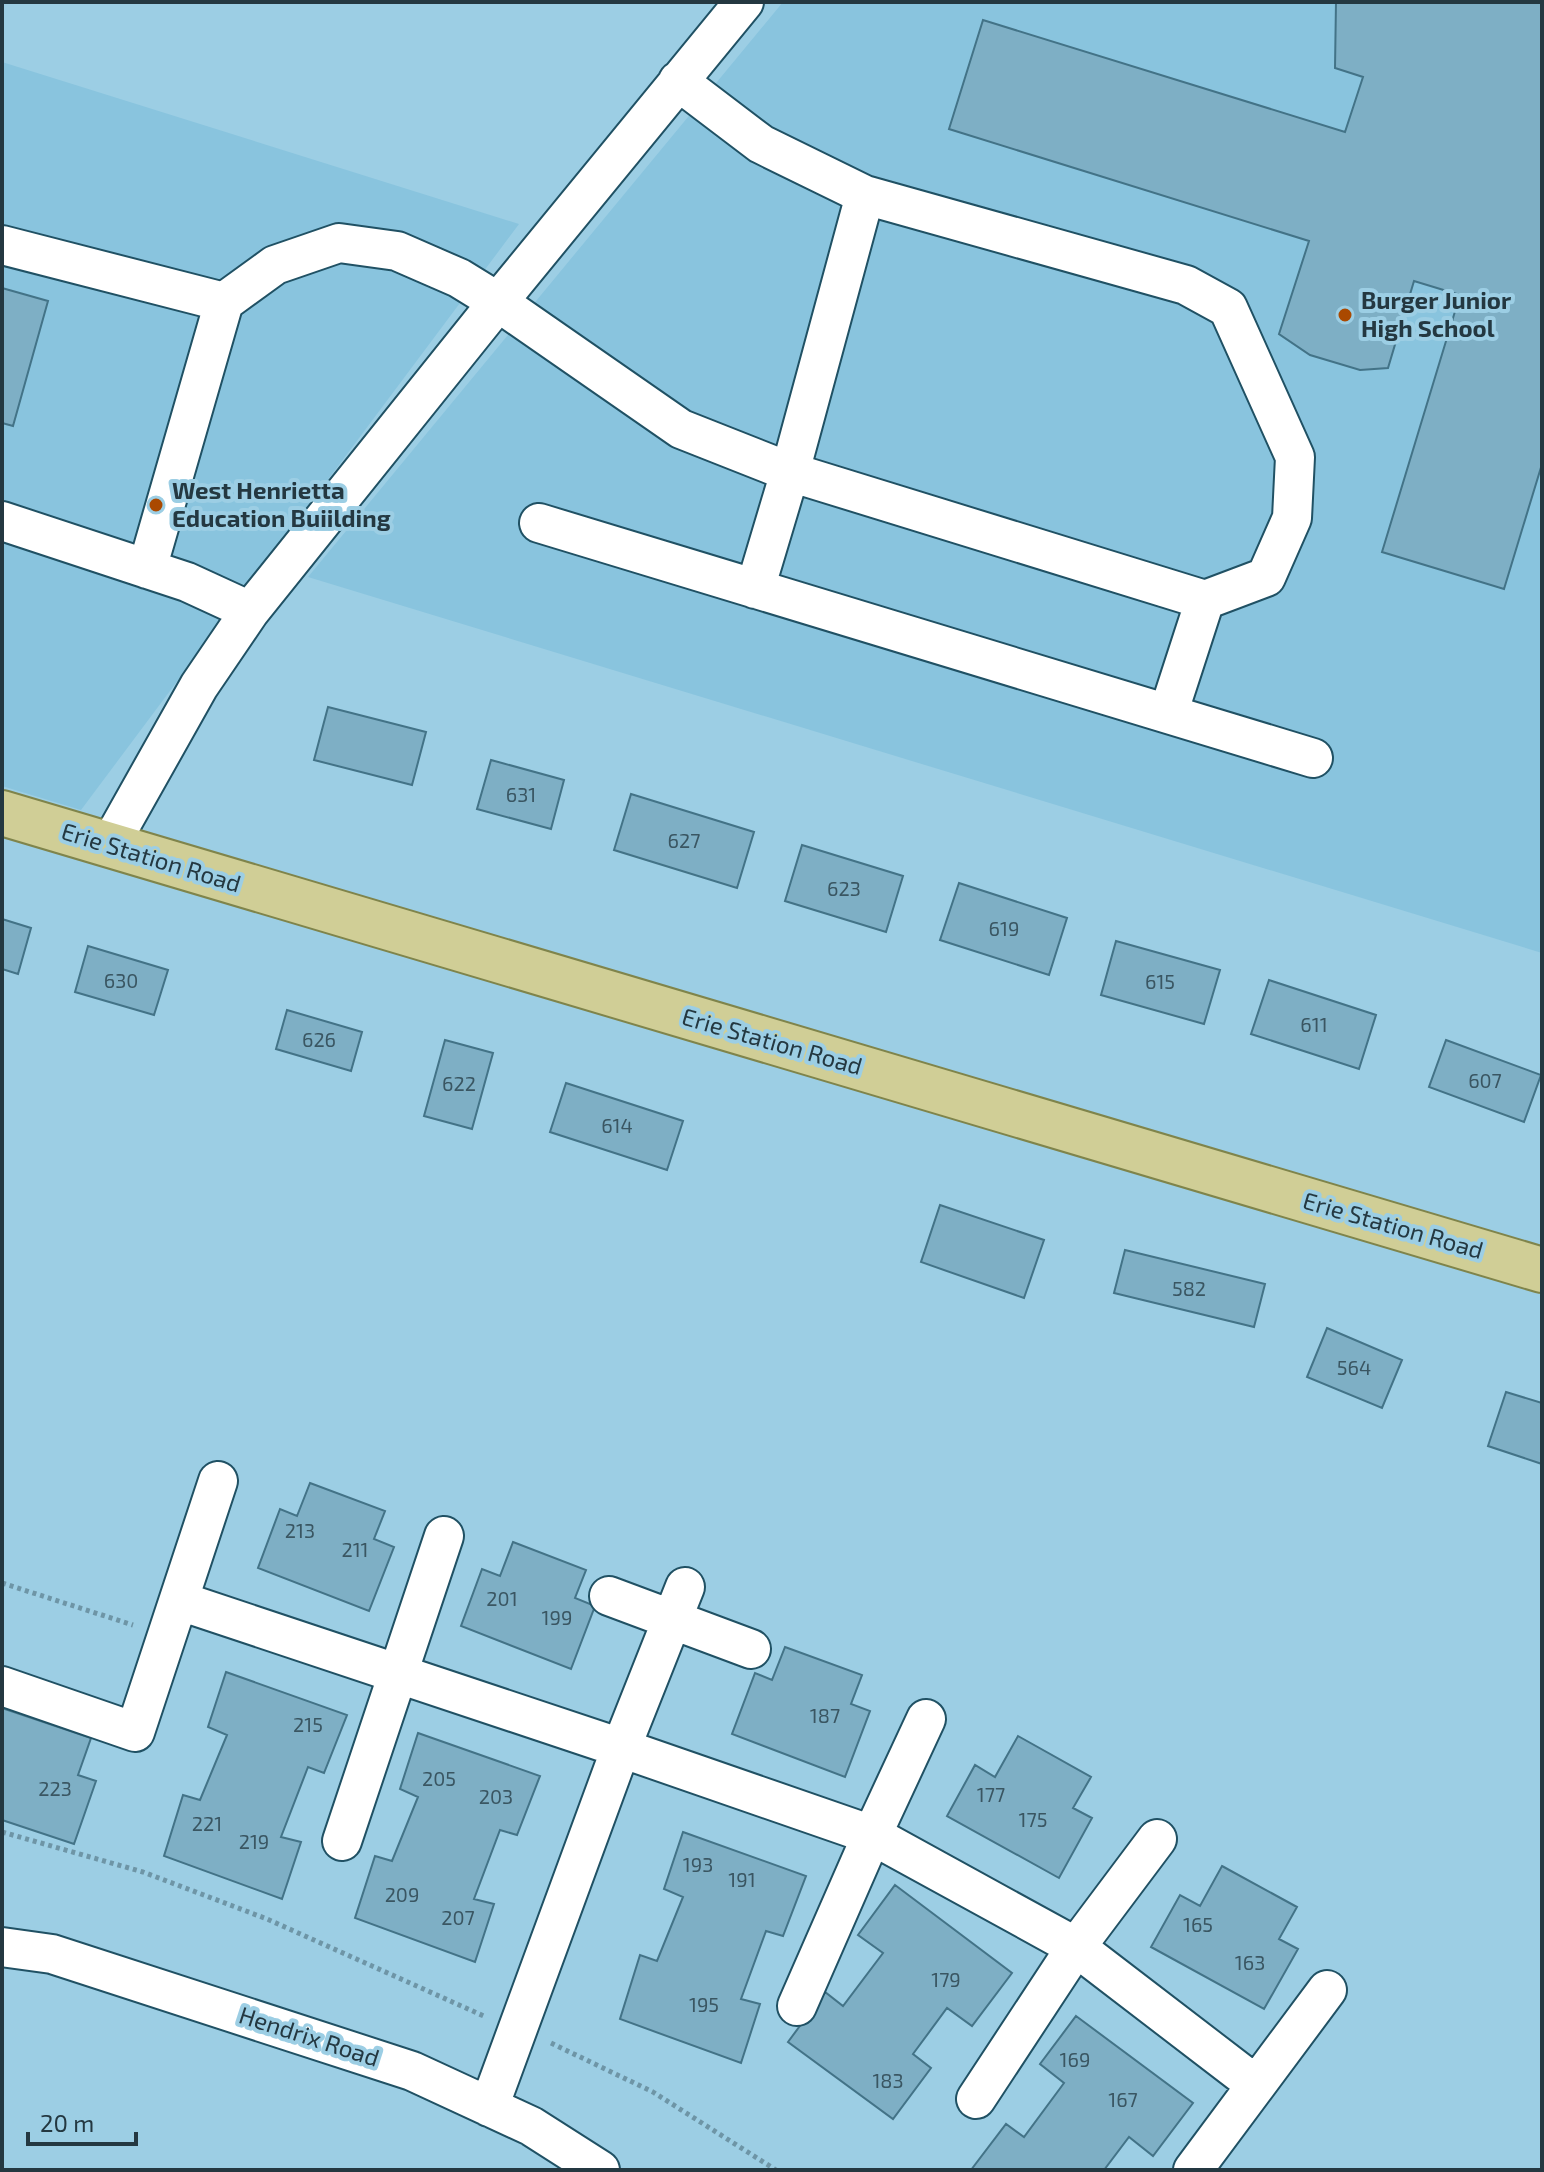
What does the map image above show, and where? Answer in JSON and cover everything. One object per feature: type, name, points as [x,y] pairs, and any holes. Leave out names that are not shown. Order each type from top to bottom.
[{"type":"main road","name":"Erie Station Road","points":[[2,813],[1542,1270]]},
{"type":"street","points":[[109,846],[199,686],[250,611],[744,2]]},
{"type":"street","points":[[147,569],[224,302],[275,265],[339,243],[397,251],[459,278],[681,429],[790,472],[1205,600],[1266,577],[1292,518],[1295,457],[1228,308],[1186,285],[865,195],[761,144],[678,81]]},
{"type":"street","points":[[755,589],[865,195]]},
{"type":"street","points":[[2,245],[224,302]]},
{"type":"street","points":[[2,521],[187,582],[250,611]]},
{"type":"street","points":[[539,523],[1313,758]]},
{"type":"street","points":[[1168,714],[1205,600]]},
{"type":"street","points":[[2,1686],[135,1732],[218,1481]]},
{"type":"street","points":[[342,1841],[444,1536]]},
{"type":"street","points":[[609,1596],[679,1604],[751,1649]]},
{"type":"street","points":[[180,1601],[872,1835],[1076,1947],[1256,2085]]},
{"type":"street","points":[[489,2107],[621,1748],[679,1604]]},
{"type":"street","points":[[797,2006],[926,1719]]},
{"type":"street","points":[[976,2099],[1076,1947],[1157,1839]]},
{"type":"street","name":"Hendrix Road","points":[[2,1947],[52,1954],[412,2071],[531,2126],[592,2167]]},
{"type":"street","points":[[1193,2170],[1327,1990]]},
{"type":"path","points":[[2,1583],[168,1637]]},
{"type":"path","points":[[2,1832],[143,1872],[267,1919],[573,2052],[653,2092],[776,2170]]},
{"type":"shaded area","points":[[783,2],[1542,2],[1542,953],[308,577]]},
{"type":"shaded area","name":"West Henrietta Education Buiilding","points":[[2,62],[519,224],[81,810],[2,786]]},
{"type":"building","name":"Burger Junior High School","points":[[1336,2],[1542,2],[1542,464],[1504,589],[1382,552],[1460,295],[1414,281],[1388,368],[1360,370],[1310,355],[1279,334],[1309,241],[949,129],[983,20],[1345,132],[1363,77],[1335,68]]},
{"type":"building","points":[[2,288],[48,301],[13,426],[2,423]]},
{"type":"building","points":[[328,707],[426,732],[412,785],[314,760]]},
{"type":"building","points":[[491,760],[564,780],[551,829],[477,809]]},
{"type":"building","points":[[631,794],[754,832],[737,888],[614,850]]},
{"type":"building","points":[[802,845],[903,876],[886,932],[785,901]]},
{"type":"building","points":[[959,883],[1067,918],[1049,975],[940,940]]},
{"type":"building","points":[[2,919],[31,928],[18,974],[2,969]]},
{"type":"building","points":[[1116,941],[1220,970],[1204,1024],[1101,995]]},
{"type":"building","points":[[88,946],[168,970],[154,1015],[75,992]]},
{"type":"building","points":[[1269,980],[1376,1015],[1359,1069],[1251,1034]]},
{"type":"building","points":[[287,1010],[362,1032],[351,1071],[276,1049]]},
{"type":"building","points":[[445,1040],[493,1053],[472,1129],[424,1116]]},
{"type":"building","points":[[1446,1040],[1541,1075],[1524,1122],[1429,1087]]},
{"type":"building","points":[[566,1083],[683,1121],[667,1170],[550,1132]]},
{"type":"building","points":[[940,1205],[1044,1240],[1024,1298],[921,1262]]},
{"type":"building","points":[[1125,1250],[1265,1284],[1254,1327],[1114,1293]]},
{"type":"building","points":[[1327,1328],[1402,1360],[1382,1408],[1307,1377]]},
{"type":"building","points":[[1506,1392],[1542,1403],[1542,1464],[1488,1446]]},
{"type":"building","points":[[310,1483],[385,1511],[374,1539],[394,1547],[369,1611],[258,1568],[280,1509],[297,1516]]},
{"type":"building","points":[[513,1542],[586,1570],[575,1598],[595,1606],[571,1669],[461,1626],[482,1569],[500,1576]]},
{"type":"building","points":[[785,1647],[862,1675],[851,1704],[870,1711],[845,1777],[732,1734],[755,1673],[772,1680]]},
{"type":"building","points":[[226,1672],[347,1715],[324,1773],[308,1767],[281,1837],[301,1842],[282,1899],[164,1856],[183,1795],[200,1800],[227,1735],[208,1727]]},
{"type":"building","points":[[2,1708],[91,1738],[78,1775],[96,1781],[74,1844],[2,1820]]},
{"type":"building","points":[[418,1733],[540,1776],[517,1835],[500,1830],[474,1899],[494,1904],[475,1962],[355,1918],[375,1856],[392,1861],[418,1797],[400,1789]]},
{"type":"building","points":[[1018,1736],[1091,1777],[1073,1808],[1092,1818],[1059,1878],[947,1816],[975,1765],[995,1777]]},
{"type":"building","points":[[683,1832],[806,1876],[783,1936],[766,1931],[741,1999],[760,2004],[741,2063],[620,2019],[640,1955],[657,1961],[683,1897],[664,1889]]},
{"type":"building","points":[[1222,1866],[1297,1907],[1279,1939],[1298,1949],[1264,2009],[1151,1947],[1180,1895],[1200,1906]]},
{"type":"building","points":[[895,1885],[1012,1973],[972,2026],[947,2008],[913,2054],[931,2068],[893,2119],[788,2042],[825,1992],[843,2006],[883,1953],[858,1935]]},
{"type":"building","points":[[1076,2016],[1193,2103],[1153,2156],[1129,2137],[1104,2170],[971,2170],[1006,2124],[1024,2137],[1064,2083],[1040,2064]]},
{"type":"place","name":"Burger Junior High School","points":[[1345,315]]},
{"type":"place","name":"West Henrietta Education Buiilding","points":[[156,505]]}]
